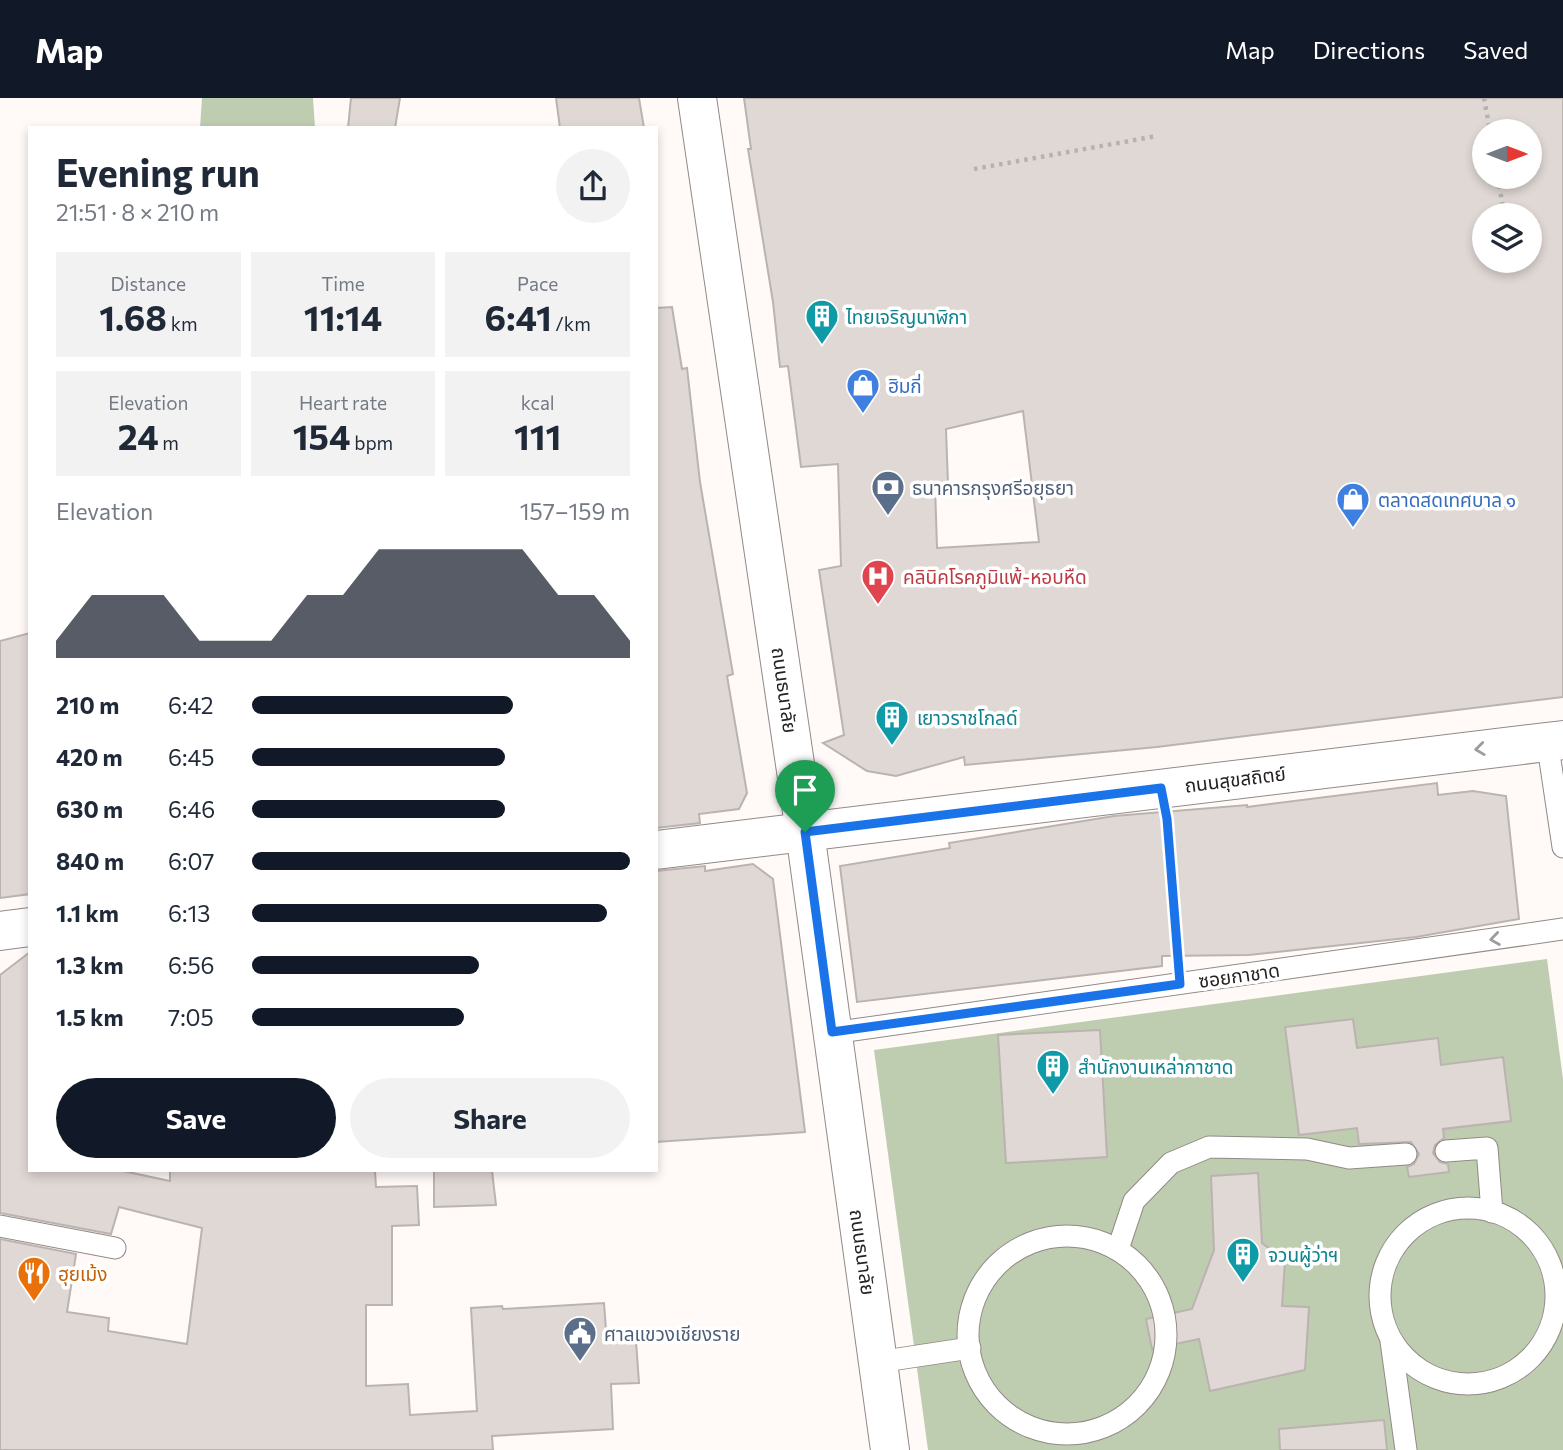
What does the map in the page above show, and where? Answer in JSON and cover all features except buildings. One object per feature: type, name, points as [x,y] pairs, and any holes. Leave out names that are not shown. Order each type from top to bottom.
[{"type":"street","name":"ถนนธนาลัย","points":[[697,98],[805,832],[890,1450]]},
{"type":"street","name":"ถนนสุขสถิตย์","points":[[658,850],[1555,740]]},
{"type":"street","points":[[0,931],[28,928]]},
{"type":"lane","points":[[1555,740],[1563,847]]},
{"type":"lane","name":"ซอยกาชาด","points":[[832,1032],[1563,929]]},
{"type":"lane","points":[[1118,1249],[1133,1201],[1171,1163],[1209,1147],[1307,1149],[1349,1158],[1406,1154]]},
{"type":"lane","points":[[1446,1151],[1487,1148],[1492,1212]]},
{"type":"lane","points":[[1391,1341],[1410,1364],[1436,1379],[1466,1385],[1496,1381],[1522,1367],[1543,1345],[1555,1317],[1558,1275],[1532,1234],[1509,1217],[1482,1209],[1454,1209],[1427,1217],[1404,1235],[1388,1258],[1380,1286],[1381,1314],[1391,1341],[1406,1450]]},
{"type":"lane","points":[[0,1226],[115,1248]]},
{"type":"lane","points":[[1079,1235],[1109,1243],[1118,1249],[1136,1261],[1155,1287],[1164,1315],[1167,1349],[1156,1382],[1135,1409],[1107,1427],[1096,1430],[1073,1435],[1040,1431],[1009,1416],[985,1392],[971,1361],[968,1326],[975,1296],[992,1268],[1017,1248],[1047,1236],[1079,1235]]},
{"type":"lane","points":[[878,1362],[970,1348]]},
{"type":"path","points":[[1484,98],[1488,119]]},
{"type":"path","points":[[974,169],[1157,136]]},
{"type":"path","points":[[1161,788],[1167,819],[1180,984]]},
{"type":"green space","points":[[202,98],[313,98],[315,126],[200,126]]},
{"type":"green space","points":[[1547,959],[1563,1079],[1563,1450],[928,1450],[874,1050]]},
{"type":"place","name":"ไทยเจริญนาฬิกา","points":[[822,346]]},
{"type":"place","name":"ฮิมกี่","points":[[863,415]]},
{"type":"place","name":"ธนาคารกรุงศรีอยุธยา","points":[[888,517]]},
{"type":"place","name":"ตลาดสดเทศบาล ๑","points":[[1353,529]]},
{"type":"place","name":"คลินิคโรคภูมิแพ้-หอบหืด","points":[[878,606]]},
{"type":"place","name":"เยาวราชโกลด์","points":[[892,747]]},
{"type":"place","name":"สำนักงานเหล่ากาชาด","points":[[1053,1096]]},
{"type":"place","name":"จวนผู้ว่าฯ","points":[[1243,1284]]},
{"type":"place","name":"ฮุยเม้ง","points":[[34,1303]]},
{"type":"place","name":"ศาลแขวงเชียงราย","points":[[580,1363]]},
{"type":"route","points":[[1161,788],[1167,819],[1180,984],[832,1032],[805,832],[1161,788]]}]
